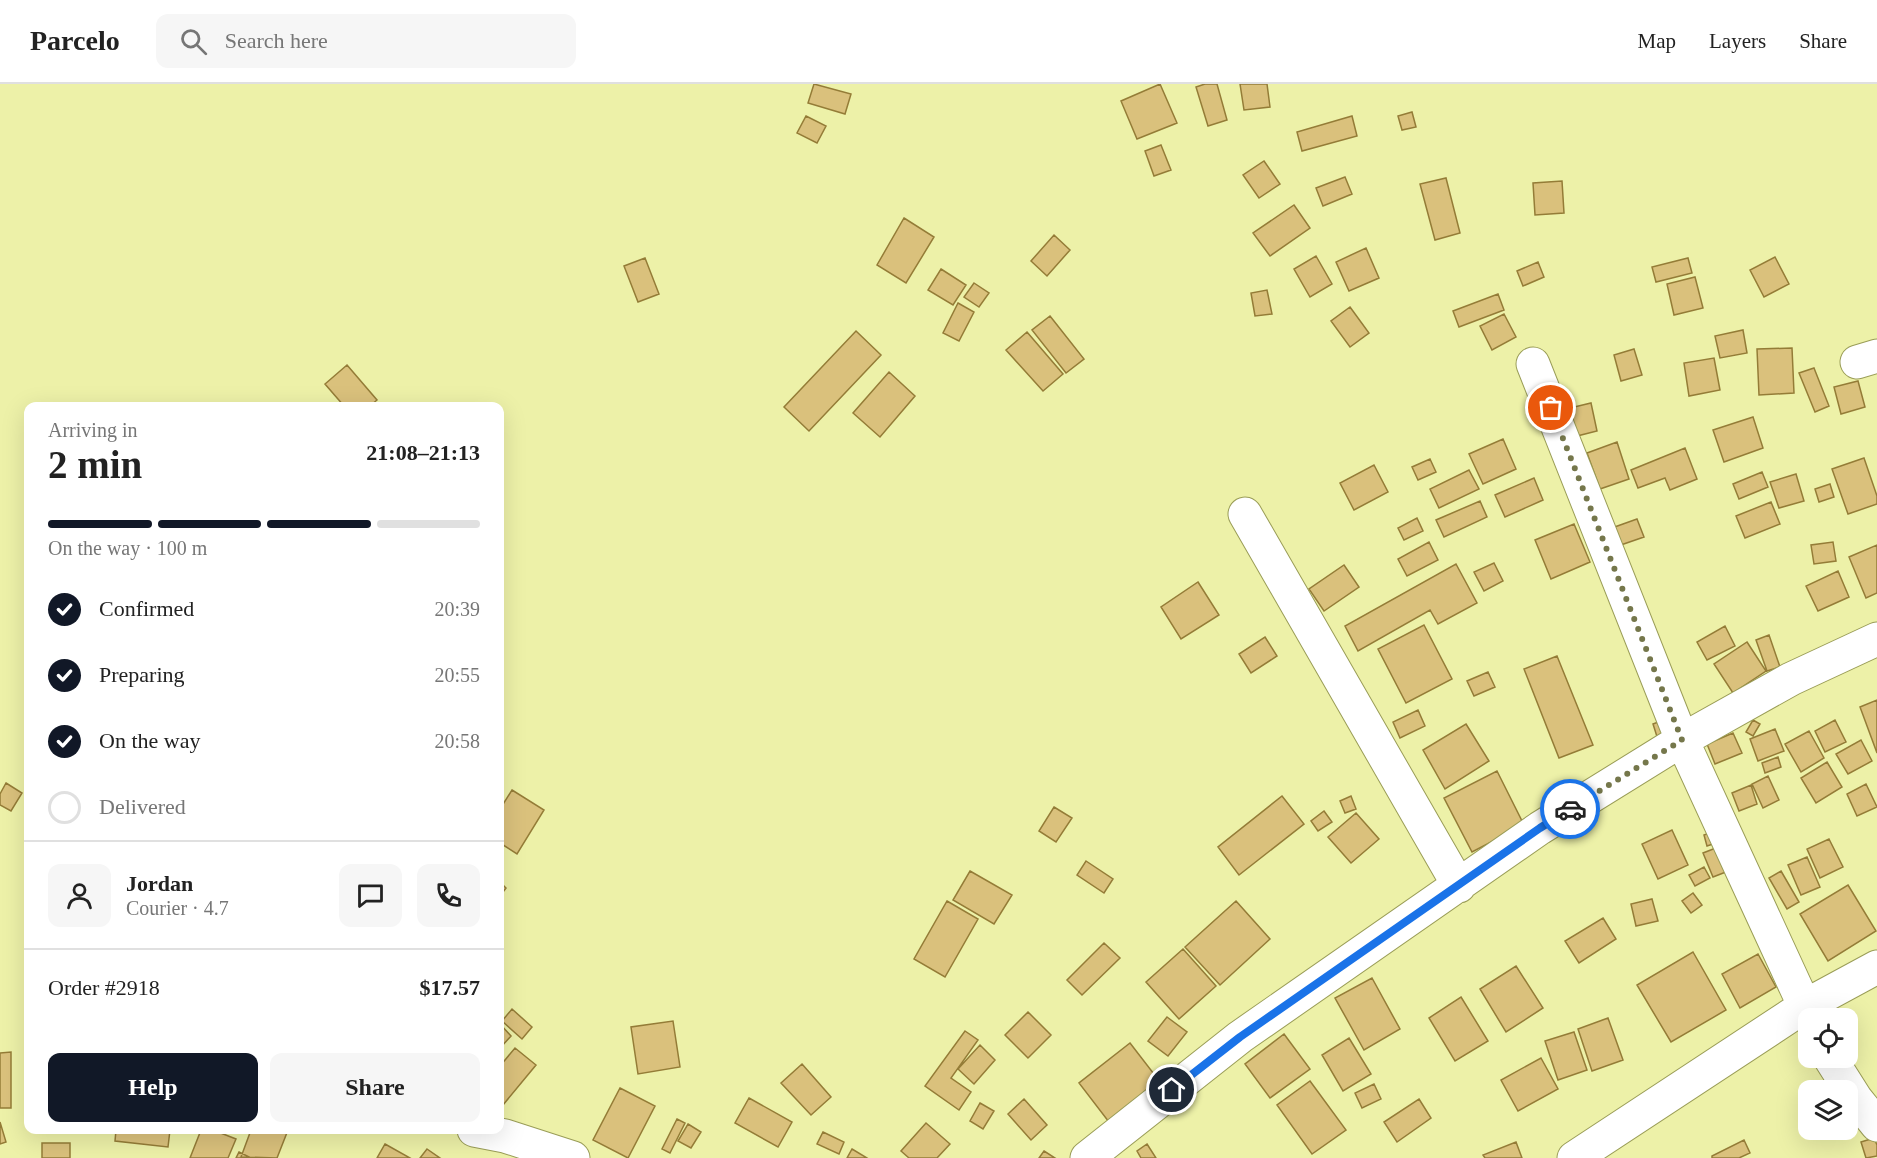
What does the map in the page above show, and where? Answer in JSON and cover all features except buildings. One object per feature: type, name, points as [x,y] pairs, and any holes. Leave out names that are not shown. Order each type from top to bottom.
[{"type":"street","points":[[1533,364],[1682,740],[1805,1008]]},
{"type":"street","points":[[1245,514],[1459,886]]},
{"type":"street","points":[[1087,1158],[1240,1037],[1540,828],[1682,740],[1791,679],[1877,639]]},
{"type":"street","points":[[1813,1008],[1877,967]]},
{"type":"street","points":[[1574,1158],[1798,1018]]},
{"type":"street","points":[[1836,1068],[1856,1099],[1877,1125]]},
{"type":"street","points":[[495,1134],[573,1158]]},
{"type":"way so far","points":[[1551,408],[1682,740],[1570,809]]},
{"type":"route","points":[[1172,1090],[1240,1037],[1570,809]]}]
